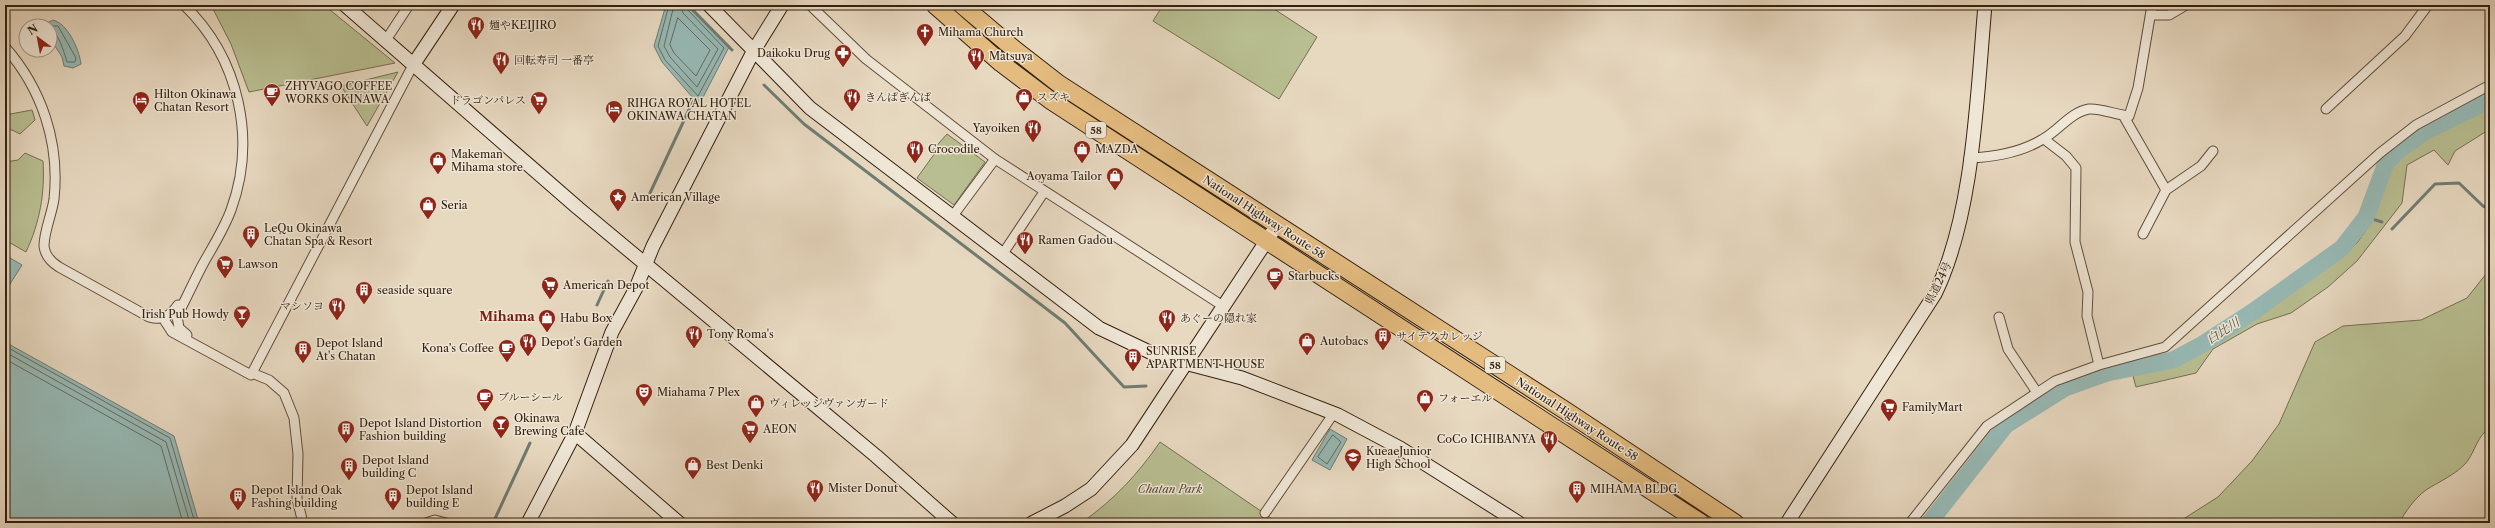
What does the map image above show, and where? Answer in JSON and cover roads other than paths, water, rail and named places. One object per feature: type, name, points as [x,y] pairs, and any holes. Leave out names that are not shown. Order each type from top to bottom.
[{"type":"highway","name":"National Highway Route 58","points":[[935,5],[1002,63],[1050,100],[1701,523]]},
{"type":"highway","name":"National Highway Route 58","points":[[962,5],[1014,50],[1059,84],[1735,523]]},
{"type":"street","points":[[184,5],[210,35],[225,62],[238,99],[243,136],[242,164],[234,199],[224,225],[177,316],[179,328],[184,334],[252,373]]},
{"type":"street","points":[[345,5],[644,264],[876,456],[952,523]]},
{"type":"street","points":[[386,40],[409,5]]},
{"type":"street","points":[[252,373],[413,64],[453,5]]},
{"type":"street","points":[[709,5],[753,52],[810,108],[1099,328],[1137,347],[1186,364],[1242,378],[1334,413],[1400,448],[1519,523]]},
{"type":"street","points":[[528,523],[575,433],[612,332],[636,288],[644,264],[753,52],[782,5]]},
{"type":"street","points":[[810,5],[866,59],[994,159],[1223,306]]},
{"type":"street","name":"県道24号","points":[[1787,523],[1938,289],[1949,262],[1956,237],[1969,158],[1985,5]]},
{"type":"street","points":[[1969,158],[1994,157],[2031,146],[2044,139],[2078,113],[2090,109],[2129,116],[2138,88],[2152,5]]},
{"type":"street","points":[[2151,15],[2169,15],[2186,5]]},
{"type":"street","points":[[2326,110],[2405,36],[2428,5]]},
{"type":"street","points":[[5,47],[34,90],[50,132],[55,179],[51,216],[44,242],[48,257],[59,267],[146,316],[163,318],[174,311],[198,274]]},
{"type":"street","points":[[1910,523],[1987,426],[2036,391],[2055,381],[2099,365],[2165,347],[2380,153],[2416,125],[2490,85]]},
{"type":"street","points":[[2123,115],[2166,190]]},
{"type":"street","points":[[2044,139],[2066,156],[2076,168],[2075,242],[2088,292],[2087,316],[2099,365]]},
{"type":"street","points":[[2143,234],[2166,190],[2201,166],[2213,151]]},
{"type":"street","points":[[952,217],[994,159]]},
{"type":"street","points":[[1002,255],[1044,192]]},
{"type":"street","points":[[1032,523],[1079,498],[1101,480],[1132,444],[1277,225]]},
{"type":"street","points":[[1999,317],[2008,350],[2036,391]]},
{"type":"street","points":[[163,318],[172,332],[252,373],[269,380],[284,393],[294,418],[298,454],[296,500],[303,523]]},
{"type":"street","points":[[1265,513],[1334,413]]},
{"type":"street","points":[[575,433],[679,523]]},
{"type":"street","points":[[426,523],[435,520],[446,523]]},
{"type":"water","points":[[666,5],[688,5],[729,47],[699,105],[662,62],[654,46]]},
{"type":"water","points":[[58,22],[72,38],[78,51],[81,64],[73,68],[64,66],[62,57],[58,51]]},
{"type":"water","points":[[5,255],[22,265],[5,292]]},
{"type":"water","points":[[5,342],[174,436],[199,523],[5,523]]},
{"type":"water","points":[[1330,429],[1347,439],[1330,470],[1312,460]]},
{"type":"waterway","points":[[688,5],[732,50]]},
{"type":"waterway","points":[[764,85],[804,124],[1065,323],[1124,387],[1146,386]]},
{"type":"waterway","points":[[650,193],[694,99]]},
{"type":"waterway","name":"白比川","points":[[1929,523],[2006,425],[2065,388],[2107,373],[2173,360],[2203,344],[2251,313],[2342,248],[2366,217],[2386,163],[2399,150],[2426,131],[2490,100]]},
{"type":"waterway","points":[[2392,229],[2435,184],[2459,183],[2483,206],[2490,209]]},
{"type":"waterway","points":[[2366,217],[2382,222]]},
{"type":"waterway","points":[[597,305],[608,281]]},
{"type":"waterway","points":[[493,523],[530,443]]},
{"type":"place","name":"麺やKEIJIRO","points":[[476,40]]},
{"type":"place","name":"Mihama Church","points":[[925,47]]},
{"type":"place","name":"Daikoku Drug","points":[[843,68]]},
{"type":"place","name":"Matsuya","points":[[976,71]]},
{"type":"place","name":"回転寿司 一番亭","points":[[501,75]]},
{"type":"place","name":"ZHYVAGO COFFEE WORKS OKINAWA","points":[[272,107]]},
{"type":"place","name":"きんぱぎんぱ","points":[[852,112]]},
{"type":"place","name":"スズキ","points":[[1024,112]]},
{"type":"place","name":"Hilton Okinawa Chatan Resort","points":[[141,115]]},
{"type":"place","name":"ドラゴンパレス","points":[[539,115]]},
{"type":"place","name":"RIHGA ROYAL HOTEL OKINAWA CHATAN","points":[[614,124]]},
{"type":"place","name":"Yayoiken","points":[[1033,143]]},
{"type":"place","name":"Crocodile","points":[[915,164]]},
{"type":"place","name":"MAZDA","points":[[1082,164]]},
{"type":"place","name":"Makeman Mihama store","points":[[438,175]]},
{"type":"place","name":"Aoyama Tailor","points":[[1115,191]]},
{"type":"place","name":"American Village","points":[[618,212]]},
{"type":"place","name":"Seria","points":[[428,220]]},
{"type":"place","name":"LeQu Okinawa Chatan Spa & Resort","points":[[251,249]]},
{"type":"place","name":"Ramen Gadou","points":[[1025,255]]},
{"type":"place","name":"Lawson","points":[[225,279]]},
{"type":"place","name":"Starbucks","points":[[1275,291]]},
{"type":"place","name":"American Depot","points":[[550,300]]},
{"type":"place","name":"seaside square","points":[[364,305]]},
{"type":"place","name":"マシソヨ","points":[[337,321]]},
{"type":"place","name":"Irish Pub Howdy","points":[[242,329]]},
{"type":"place","name":"Habu Box","points":[[547,333]]},
{"type":"place","name":"あぐーの隠れ家","points":[[1167,333]]},
{"type":"place","name":"Tony Roma's","points":[[694,349]]},
{"type":"place","name":"サイテクカレッジ","points":[[1383,351]]},
{"type":"place","name":"Autobacs","points":[[1307,356]]},
{"type":"place","name":"Depot's Garden","points":[[528,357]]},
{"type":"place","name":"Kona’s Coffee","points":[[507,363]]},
{"type":"place","name":"Depot Island At's Chatan","points":[[303,364]]},
{"type":"place","name":"SUNRISE APARTMENT HOUSE","points":[[1133,372]]},
{"type":"place","name":"Miahama 7 Plex","points":[[644,407]]},
{"type":"place","name":"ブルーシール","points":[[485,412]]},
{"type":"place","name":"フォーエル","points":[[1425,413]]},
{"type":"place","name":"ヴィレッジヴァンガード","points":[[756,418]]},
{"type":"place","name":"FamilyMart","points":[[1889,422]]},
{"type":"place","name":"Okinawa Brewing Cafe","points":[[501,439]]},
{"type":"place","name":"Depot Island Distortion Fashion building","points":[[346,444]]},
{"type":"place","name":"AEON","points":[[750,444]]},
{"type":"place","name":"CoCo ICHIBANYA","points":[[1549,454]]},
{"type":"place","name":"KueaeJunior High School","points":[[1353,472]]},
{"type":"place","name":"Best Denki","points":[[693,480]]},
{"type":"place","name":"Depot Island building C","points":[[349,481]]},
{"type":"place","name":"Mister Donut","points":[[815,503]]},
{"type":"place","name":"MIHAMA BLDG.","points":[[1577,504]]},
{"type":"place","name":"Depot Island Oak Fashing building","points":[[238,511]]},
{"type":"place","name":"Depot Island building E","points":[[393,511]]},
{"type":"district","name":"Mihama","points":[[507,316]]},
{"type":"park label","name":"Chatan Park","points":[[1170,489]]}]
